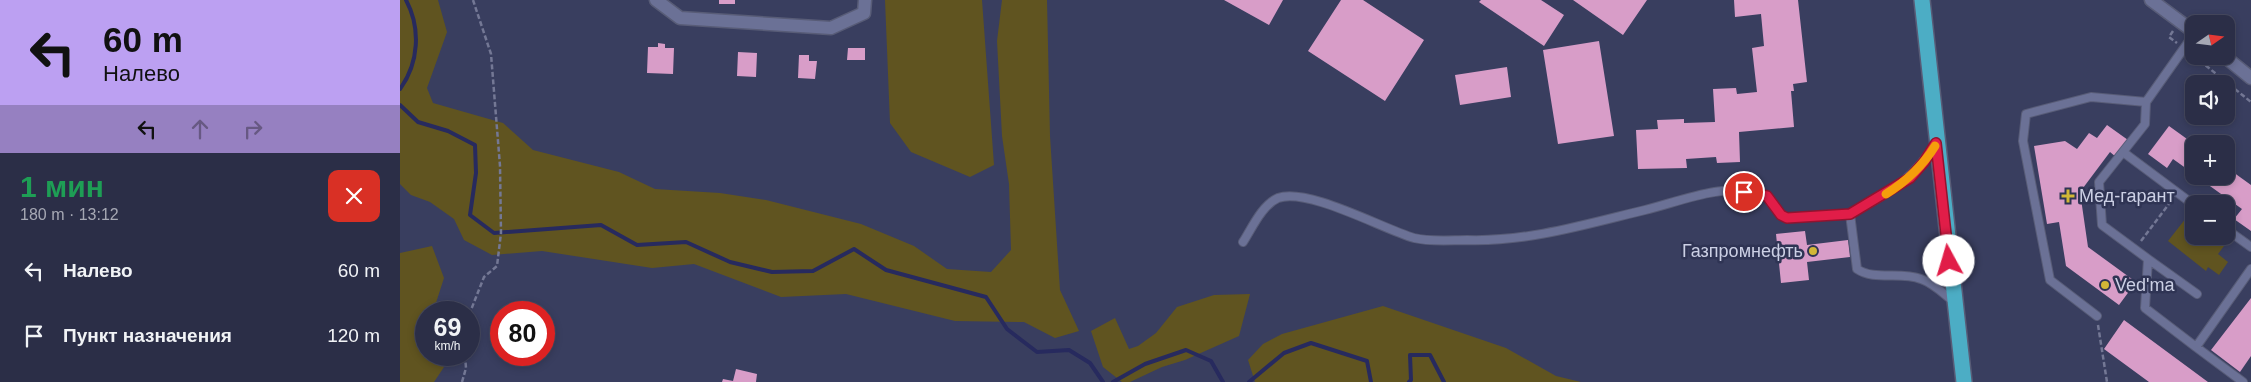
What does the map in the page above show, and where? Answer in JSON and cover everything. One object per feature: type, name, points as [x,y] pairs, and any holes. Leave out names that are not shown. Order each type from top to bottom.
[{"type":"highway","points":[[1922,0],[1953,301],[1964,382]]},
{"type":"street","points":[[656,0],[680,18],[830,28],[864,14],[865,0]]},
{"type":"street","points":[[2151,0],[2185,26]]},
{"type":"street","points":[[2235,65],[2251,78]]},
{"type":"lane","points":[[2185,46],[2146,102],[2145,124],[2099,182],[2102,225],[2197,294]]},
{"type":"lane","points":[[2097,316],[2050,280],[2024,141],[2026,114],[2090,97],[2146,102]]},
{"type":"lane","points":[[1243,242],[1266,207],[1276,199],[1288,195],[1309,199],[1416,238],[1470,240],[1514,238],[1554,232],[1729,190],[1759,193],[1767,196],[1781,215],[1787,218],[1850,214],[1910,178],[1924,162],[1936,143]]},
{"type":"lane","points":[[2123,152],[2185,198]]},
{"type":"lane","points":[[1850,214],[1857,269],[1864,274],[1904,275],[1921,279],[1953,301]]},
{"type":"lane","points":[[2235,235],[2251,247]]},
{"type":"lane","points":[[2148,260],[2145,308],[2243,382]]},
{"type":"lane","points":[[2196,347],[2251,269]]},
{"type":"path","points":[[473,0],[491,54],[500,166],[502,233],[497,266],[484,277],[475,301]]},
{"type":"path","points":[[2205,65],[2251,102]]},
{"type":"path","points":[[2135,250],[2178,193]]},
{"type":"path","points":[[2097,316],[2107,382]]},
{"type":"path","points":[[462,382],[466,366]]},
{"type":"shaded area","points":[[400,0],[438,0],[447,32],[427,88],[433,103],[503,123],[533,150],[619,172],[655,189],[720,193],[766,200],[861,224],[914,246],[947,269],[991,272],[1011,250],[1009,184],[1002,136],[997,41],[1002,0],[1047,0],[1050,136],[1060,290],[1079,331],[1055,338],[1024,322],[955,321],[846,294],[781,297],[694,264],[652,268],[542,251],[492,255],[464,240],[454,219],[430,202],[411,195],[400,184]]},
{"type":"shaded area","points":[[885,0],[982,0],[994,165],[970,177],[911,152],[890,123]]},
{"type":"shaded area","points":[[2185,219],[2185,245],[2225,245],[2218,254],[2228,262],[2219,275],[2208,267],[2206,271],[2168,241]]},
{"type":"shaded area","points":[[432,246],[444,278],[437,301],[415,301],[415,366],[443,366],[434,382],[400,382],[400,253]]},
{"type":"shaded area","points":[[1250,294],[1239,336],[1130,382],[1122,382],[1103,367],[1091,331],[1115,318],[1129,349],[1138,346],[1156,333],[1177,307],[1214,295]]},
{"type":"shaded area","points":[[1383,306],[1506,348],[1556,376],[1581,382],[1255,382],[1248,360],[1263,344],[1282,334]]},
{"type":"building","points":[[719,0],[735,0],[735,4],[719,4]]},
{"type":"building","points":[[1224,0],[1283,0],[1269,25]]},
{"type":"building","points":[[1341,0],[1363,0],[1424,40],[1385,101],[1308,51]]},
{"type":"building","points":[[1481,0],[1541,0],[1564,15],[1544,46],[1479,2]]},
{"type":"building","points":[[1573,0],[1647,0],[1623,35]]},
{"type":"building","points":[[1734,0],[1798,0],[1807,82],[1793,84],[1794,91],[1791,91],[1794,127],[1739,132],[1740,162],[1717,163],[1716,157],[1686,159],[1687,168],[1638,169],[1636,130],[1658,129],[1657,120],[1684,119],[1684,123],[1715,122],[1713,89],[1736,88],[1737,94],[1757,92],[1752,48],[1764,46],[1761,14],[1735,17]]},
{"type":"building","points":[[1599,41],[1614,136],[1558,144],[1543,50]]},
{"type":"building","points":[[658,43],[665,44],[665,48],[674,48],[673,74],[647,73],[648,47],[658,47]]},
{"type":"building","points":[[848,48],[865,48],[865,60],[847,60]]},
{"type":"building","points":[[738,52],[757,53],[756,77],[737,76]]},
{"type":"building","points":[[799,55],[809,55],[809,61],[817,61],[815,79],[798,78]]},
{"type":"building","points":[[1507,67],[1511,97],[1460,105],[1455,75]]},
{"type":"building","points":[[2107,125],[2128,140],[2116,157],[2110,152],[2080,192],[2088,247],[2136,282],[2119,305],[2066,266],[2059,222],[2047,224],[2034,146],[2065,141],[2077,149],[2089,133],[2097,138]]},
{"type":"building","points":[[2169,126],[2185,138],[2185,168],[2173,159],[2167,168],[2148,154]]},
{"type":"building","points":[[2235,173],[2251,185],[2251,231],[2235,220],[2242,209],[2235,204],[2235,195],[2222,195],[2209,185],[2235,185]]},
{"type":"building","name":"Газпромнефть","points":[[1805,231],[1807,245],[1848,240],[1850,257],[1807,262],[1809,280],[1781,283],[1776,234]]},
{"type":"building","points":[[2251,298],[2251,356],[2240,372],[2211,350]]},
{"type":"building","points":[[2124,320],[2208,382],[2149,382],[2104,349]]},
{"type":"building","points":[[736,369],[757,374],[756,382],[722,382],[723,379],[733,381]]},
{"type":"waterway","points":[[400,89],[411,68],[416,45],[414,22],[406,0]]},
{"type":"waterway","points":[[400,105],[418,122],[448,131],[475,145],[476,173],[470,215],[494,233],[601,225],[637,245],[686,242],[730,262],[772,272],[813,271],[854,249],[886,270],[986,297],[1007,329],[1037,352],[1069,350],[1090,363],[1103,382]]},
{"type":"waterway","points":[[1249,382],[1284,353],[1311,343],[1367,361],[1371,382]]},
{"type":"waterway","points":[[1113,382],[1145,364],[1186,350],[1211,361],[1223,382]]},
{"type":"waterway","points":[[1409,382],[1411,380],[1410,355],[1430,355],[1444,382]]},
{"type":"slow traffic","points":[[1886,194],[1910,178],[1935,146]]},
{"type":"place","name":"Мед-гарант","points":[[2068,196]]},
{"type":"place","name":"Газпромнефть","points":[[1813,251]]},
{"type":"place","name":"Ved'ma","points":[[2105,285]]},
{"type":"route","points":[[1744,192],[1759,193],[1767,196],[1781,215],[1787,218],[1850,214],[1910,178],[1924,162],[1936,143],[1949,261]]}]
